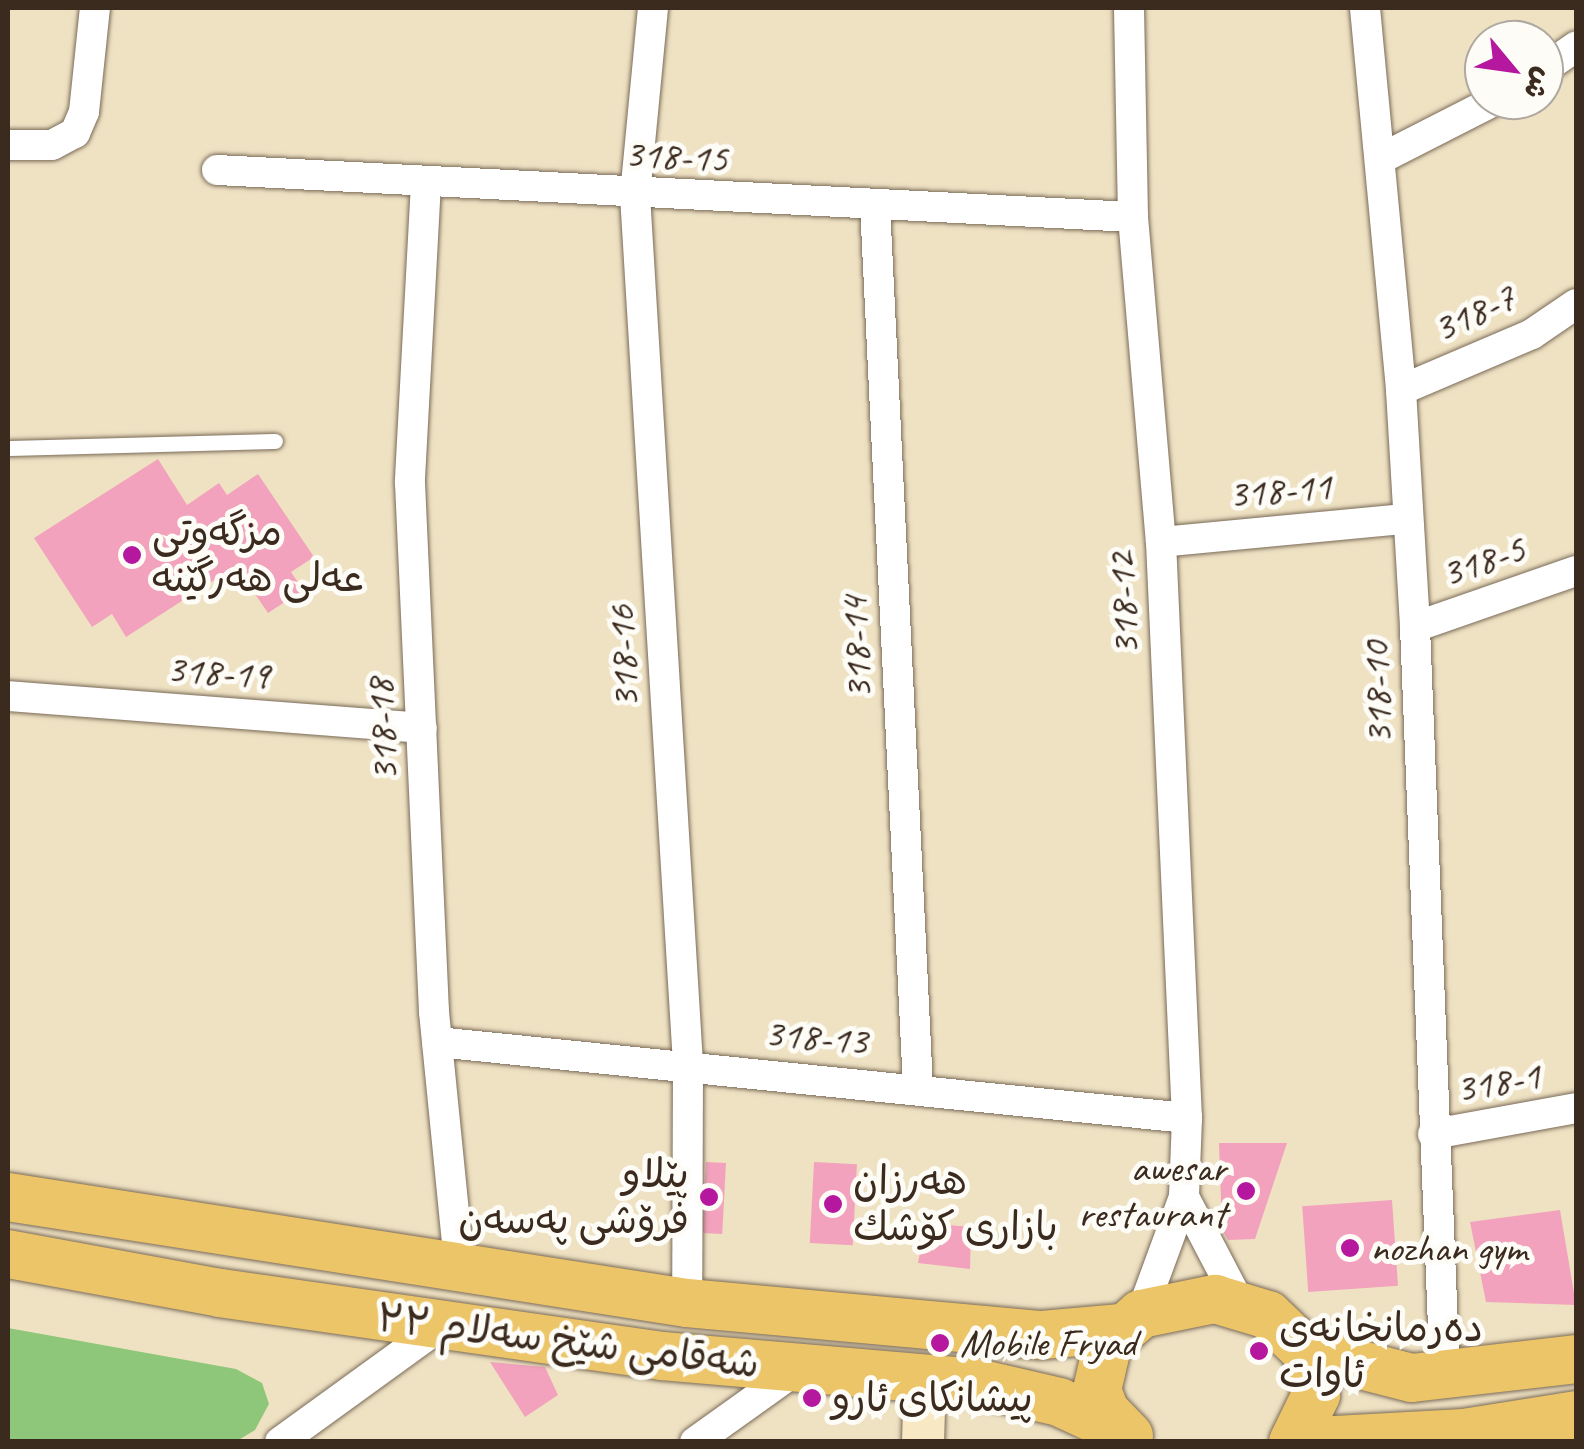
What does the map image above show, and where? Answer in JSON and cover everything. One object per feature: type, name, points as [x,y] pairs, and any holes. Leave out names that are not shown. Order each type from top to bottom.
[{"type":"main road","name":"شەقامی شێخ سەلام ٣٣","points":[[8,1197],[460,1272],[687,1303],[1042,1335],[1131,1321],[1190,1299],[1240,1304],[1286,1328],[1306,1351],[1371,1371],[1444,1377],[1576,1358]]},
{"type":"main road","name":"شەقامی شێخ سەلام ٣٣","points":[[8,1254],[440,1326],[796,1370],[924,1378],[1025,1392],[1130,1437]]},
{"type":"main road","name":"شەقامی شێخ سەلام ٣٣","points":[[1130,1437],[1097,1390],[1098,1370],[1131,1321]]},
{"type":"main road","points":[[1306,1351],[1316,1394],[1296,1442],[1464,1434],[1576,1415]]},
{"type":"street","points":[[8,146],[52,144],[74,133],[84,112],[95,8]]},
{"type":"street","name":"318-16","points":[[653,8],[635,194],[688,1066],[687,1303]]},
{"type":"street","name":"318-12","points":[[1129,8],[1133,217],[1161,542],[1187,1118],[1184,1196],[1131,1321]]},
{"type":"street","name":"318-10","points":[[1365,8],[1401,390],[1415,627],[1444,1377]]},
{"type":"street","points":[[1380,159],[1464,116]]},
{"type":"street","name":"318-15","points":[[217,170],[1133,217]]},
{"type":"street","name":"318-18","points":[[426,183],[410,483],[437,1042],[460,1272]]},
{"type":"street","name":"318-14","points":[[875,206],[918,1087]]},
{"type":"street","name":"318-7","points":[[1401,390],[1532,334],[1576,304]]},
{"type":"street","name":"318-11","points":[[1161,542],[1406,519]]},
{"type":"street","name":"318-5","points":[[1415,627],[1576,571]]},
{"type":"street","name":"318-19","points":[[8,696],[422,728]]},
{"type":"street","name":"318-13","points":[[437,1042],[918,1087],[1187,1118]]},
{"type":"street","name":"318-1","points":[[1433,1134],[1576,1108]]},
{"type":"street","name":"318-12","points":[[1184,1196],[1240,1304]]},
{"type":"street","points":[[280,1442],[440,1326]]},
{"type":"street","points":[[695,1442],[796,1370]]},
{"type":"street","points":[[923,1442],[924,1378]]},
{"type":"lane","points":[[8,448],[276,441]]},
{"type":"green space","points":[[8,1328],[236,1369],[262,1383],[269,1404],[255,1430],[237,1441],[8,1441]]},
{"type":"building","name":"مزگەوتی عەلی هەرگێنە","points":[[158,459],[187,505],[219,483],[227,495],[258,474],[314,557],[291,572],[303,590],[268,613],[236,566],[126,637],[112,614],[92,627],[34,538]]},
{"type":"building","name":"awesar restaurant","points":[[1219,1143],[1287,1143],[1255,1239],[1228,1240],[1222,1229]]},
{"type":"building","name":"پێلاو فرۆشی پەسەن","points":[[706,1162],[726,1163],[722,1234],[702,1233]]},
{"type":"building","name":"هەرزان بازاری کۆشك","points":[[814,1162],[857,1164],[853,1245],[810,1243]]},
{"type":"building","name":"nozhan gym","points":[[1392,1200],[1398,1286],[1308,1292],[1302,1206]]},
{"type":"building","points":[[1560,1210],[1576,1305],[1486,1302],[1470,1222]]},
{"type":"building","points":[[925,1223],[971,1227],[970,1269],[918,1263]]},
{"type":"building","points":[[490,1362],[545,1367],[558,1395],[525,1417]]},
{"type":"place","name":"مزگەوتی عەلی هەرگێنە","points":[[132,555]]},
{"type":"place","name":"awesar restaurant","points":[[1246,1191]]},
{"type":"place","name":"پێلاو فرۆشی پەسەن","points":[[709,1197]]},
{"type":"place","name":"هەرزان بازاری کۆشك","points":[[833,1204]]},
{"type":"place","name":"nozhan gym","points":[[1350,1248]]},
{"type":"place","name":"Mobile Fryad","points":[[940,1343]]},
{"type":"place","name":"دەرمانخانەی ئاوات","points":[[1259,1351]]},
{"type":"place","name":"پیشانکای ئارو","points":[[812,1398]]}]
